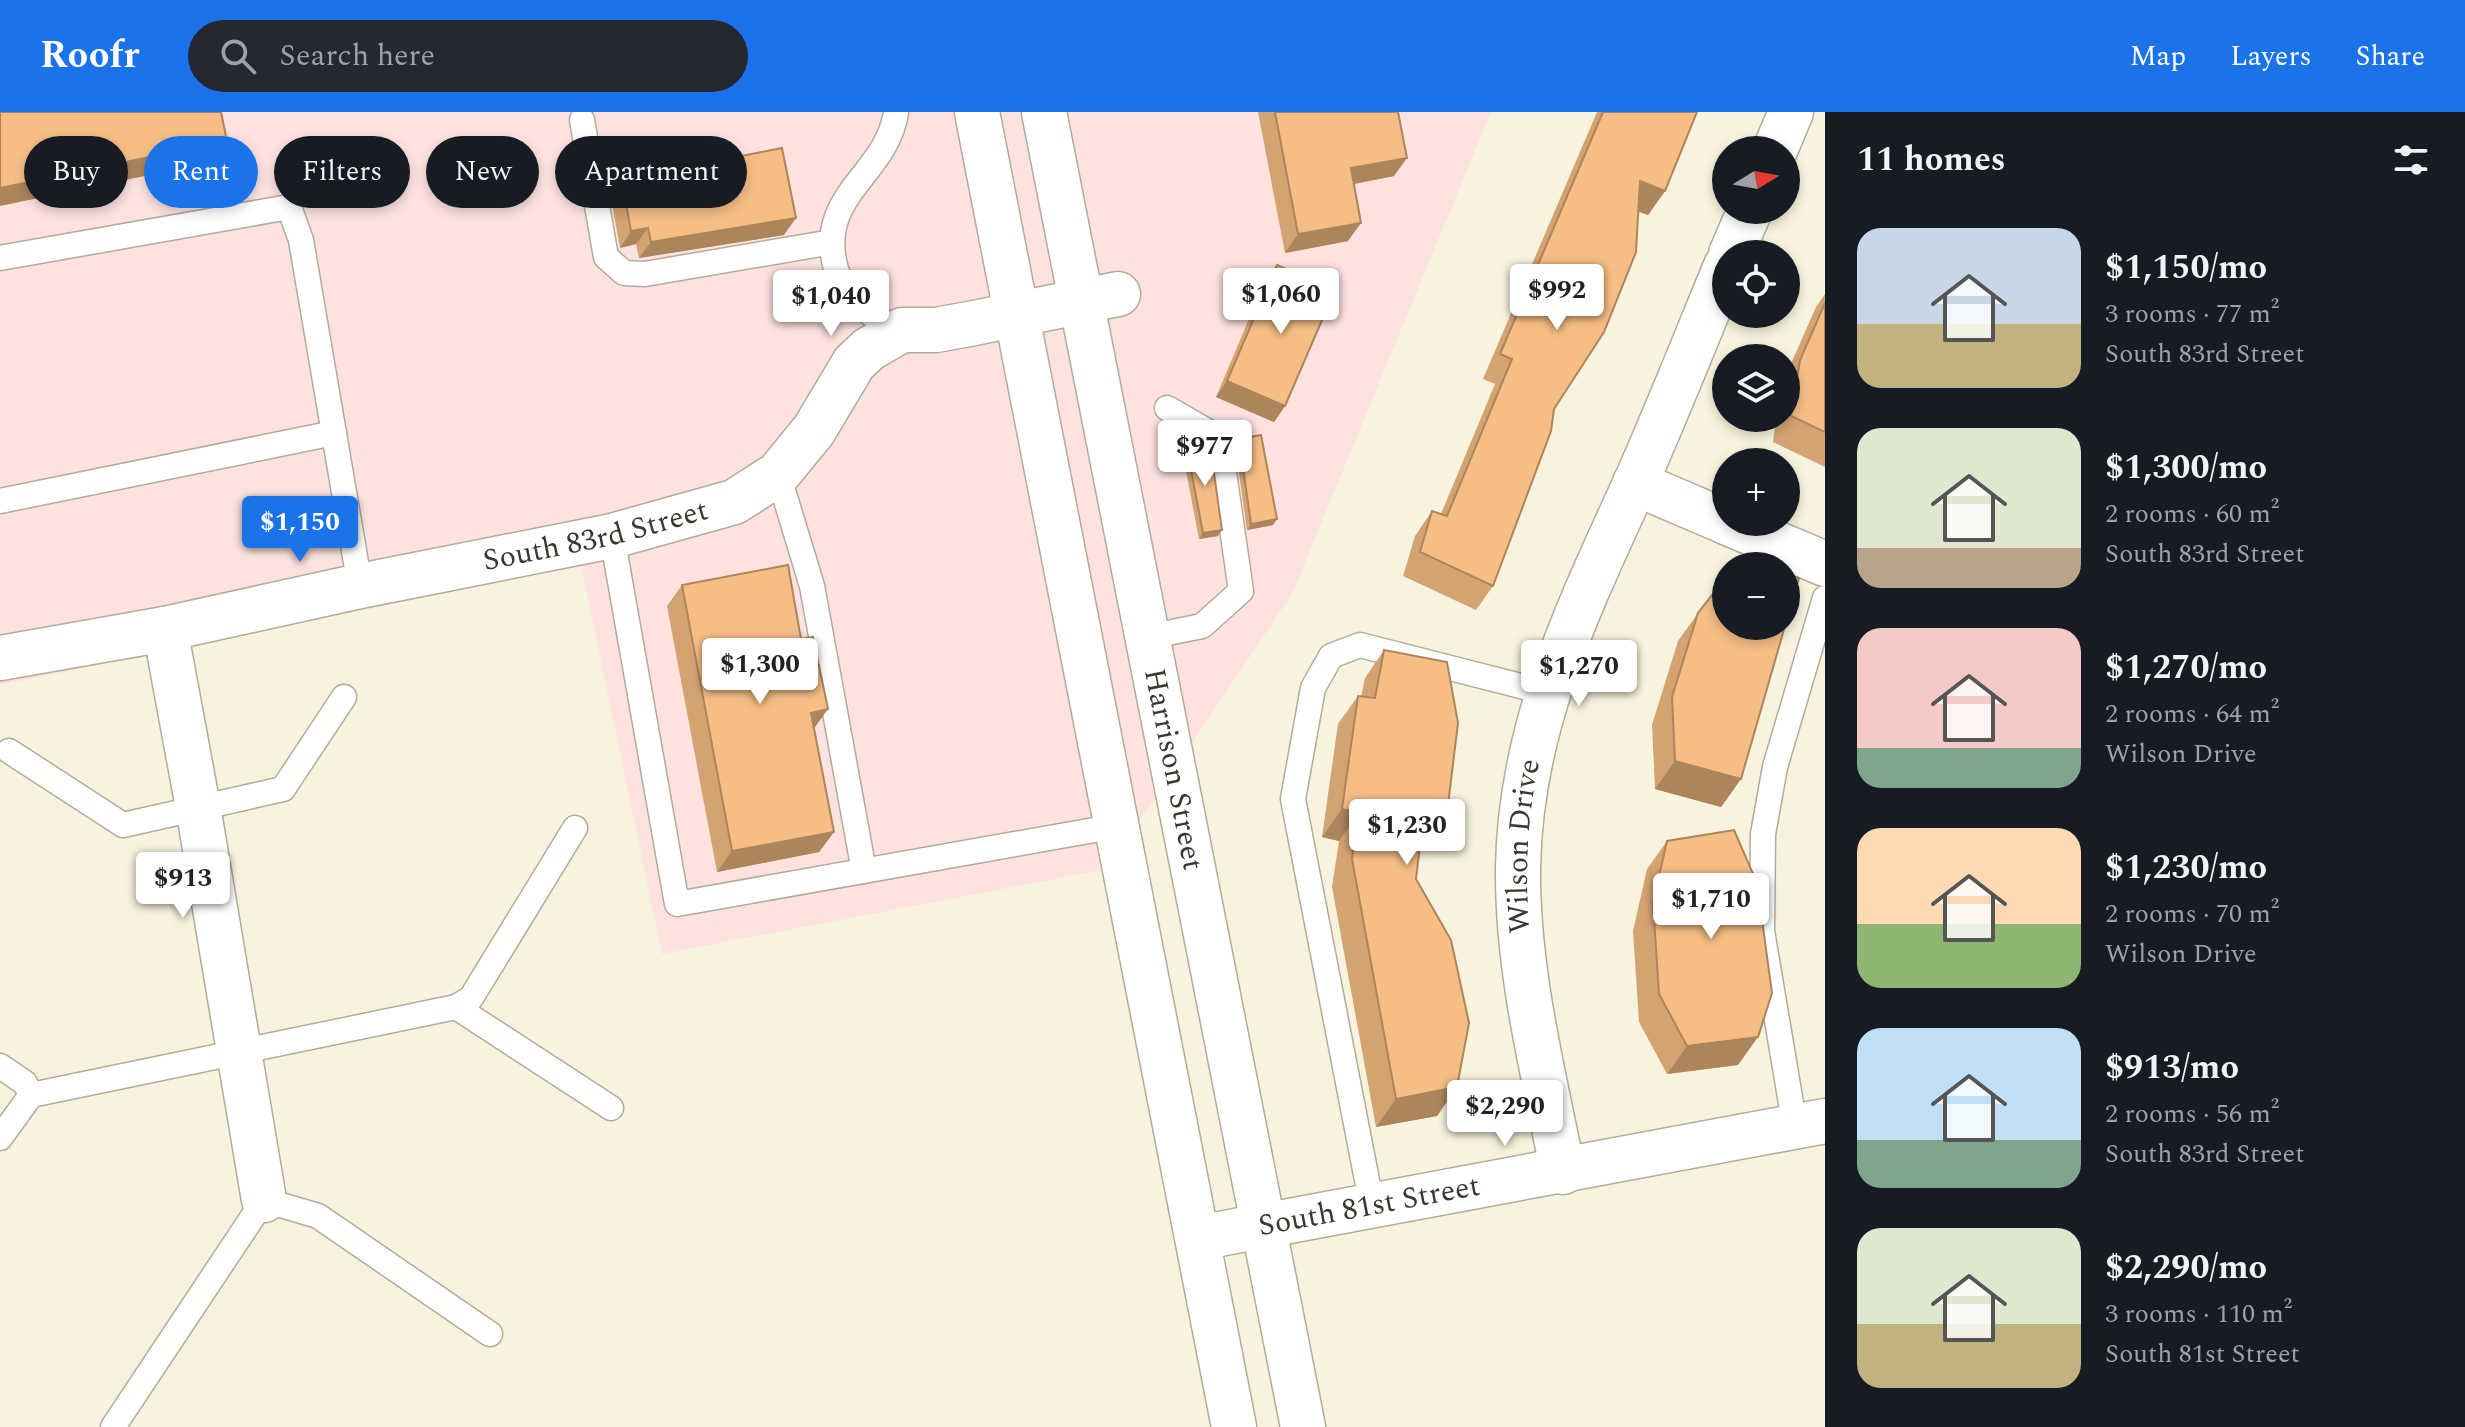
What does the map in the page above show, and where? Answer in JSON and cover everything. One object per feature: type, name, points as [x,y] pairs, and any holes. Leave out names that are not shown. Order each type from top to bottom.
[{"type":"street","points":[[977,112],[1234,1427]]},
{"type":"street","name":"Harrison Street","points":[[1044,112],[1100,297],[1148,637],[1303,1427]]},
{"type":"street","points":[[1781,136],[1791,112]]},
{"type":"street","name":"South 83rd Street","points":[[0,658],[165,629],[612,536],[734,502],[778,474],[814,430],[854,363],[869,349],[902,330],[936,330],[1100,297]]},
{"type":"street","name":"Wilson Drive","points":[[1563,1172],[1525,979],[1519,925],[1518,865],[1525,790],[1548,693],[1593,571],[1635,483],[1712,299]]},
{"type":"street","points":[[1635,483],[1712,516]]},
{"type":"street","points":[[1759,536],[1825,564]]},
{"type":"street","points":[[165,629],[264,1200]]},
{"type":"street","name":"South 81st Street","points":[[1198,1238],[1810,1124]]},
{"type":"lane","points":[[896,112],[888,140],[839,208],[832,227],[832,242],[837,273],[845,291],[878,320],[902,330]]},
{"type":"lane","points":[[582,120],[606,257],[624,273],[645,274],[832,242]]},
{"type":"lane","points":[[0,258],[289,207],[301,240],[360,586]]},
{"type":"lane","points":[[1148,637],[1202,626],[1241,591],[1219,438],[1167,408]]},
{"type":"lane","points":[[0,501],[334,433]]},
{"type":"lane","points":[[778,474],[812,586],[864,871]]},
{"type":"lane","points":[[612,536],[677,904],[1117,826]]},
{"type":"lane","points":[[1810,1124],[1762,931],[1763,834],[1775,767],[1825,598]]},
{"type":"lane","points":[[1372,1206],[1293,799],[1313,688],[1331,656],[1360,645],[1548,693]]},
{"type":"lane","points":[[9,751],[123,825],[283,789],[344,697]]},
{"type":"lane","points":[[0,1138],[31,1095],[456,1007],[471,998],[575,828]]},
{"type":"lane","points":[[456,1007],[611,1108]]},
{"type":"lane","points":[[0,1066],[25,1083],[31,1095]]},
{"type":"lane","points":[[113,1427],[264,1200],[318,1216],[490,1334]]},
{"type":"shaded area","points":[[0,112],[1491,112],[1292,594],[1107,869],[662,954],[581,565],[0,685]]},
{"type":"building","points":[[0,112],[221,112],[226,136],[144,136],[144,158],[128,161],[128,136],[24,136],[24,183],[0,188]]},
{"type":"building","points":[[1275,112],[1398,112],[1407,158],[1351,168],[1361,223],[1298,234]]},
{"type":"building","points":[[1603,112],[1697,112],[1665,191],[1640,181],[1636,252],[1604,332],[1554,409],[1551,431],[1493,586],[1420,552],[1432,511],[1447,516],[1512,359],[1500,354]]},
{"type":"building","points":[[782,148],[796,218],[651,242],[648,228],[631,231],[627,208],[747,208],[747,155]]},
{"type":"building","points":[[1277,265],[1335,290],[1285,406],[1227,381]]},
{"type":"building","points":[[1825,303],[1825,432],[1800,420],[1800,360]]},
{"type":"building","points":[[1261,435],[1277,519],[1251,524],[1239,439]]},
{"type":"building","points":[[1210,445],[1222,530],[1203,533],[1187,449]]},
{"type":"building","points":[[788,565],[801,639],[813,637],[828,709],[811,713],[834,832],[732,851],[682,585]]},
{"type":"building","points":[[1712,595],[1712,640],[1781,640],[1741,779],[1675,761],[1672,697],[1698,613]]},
{"type":"building","points":[[1384,650],[1447,662],[1458,723],[1447,813],[1421,836],[1416,879],[1451,940],[1469,1023],[1457,1087],[1396,1099],[1352,859],[1359,813],[1342,809],[1358,696],[1375,698]]},
{"type":"building","points":[[1734,830],[1757,883],[1772,993],[1758,1037],[1687,1046],[1659,994],[1653,903],[1667,841]]}]
